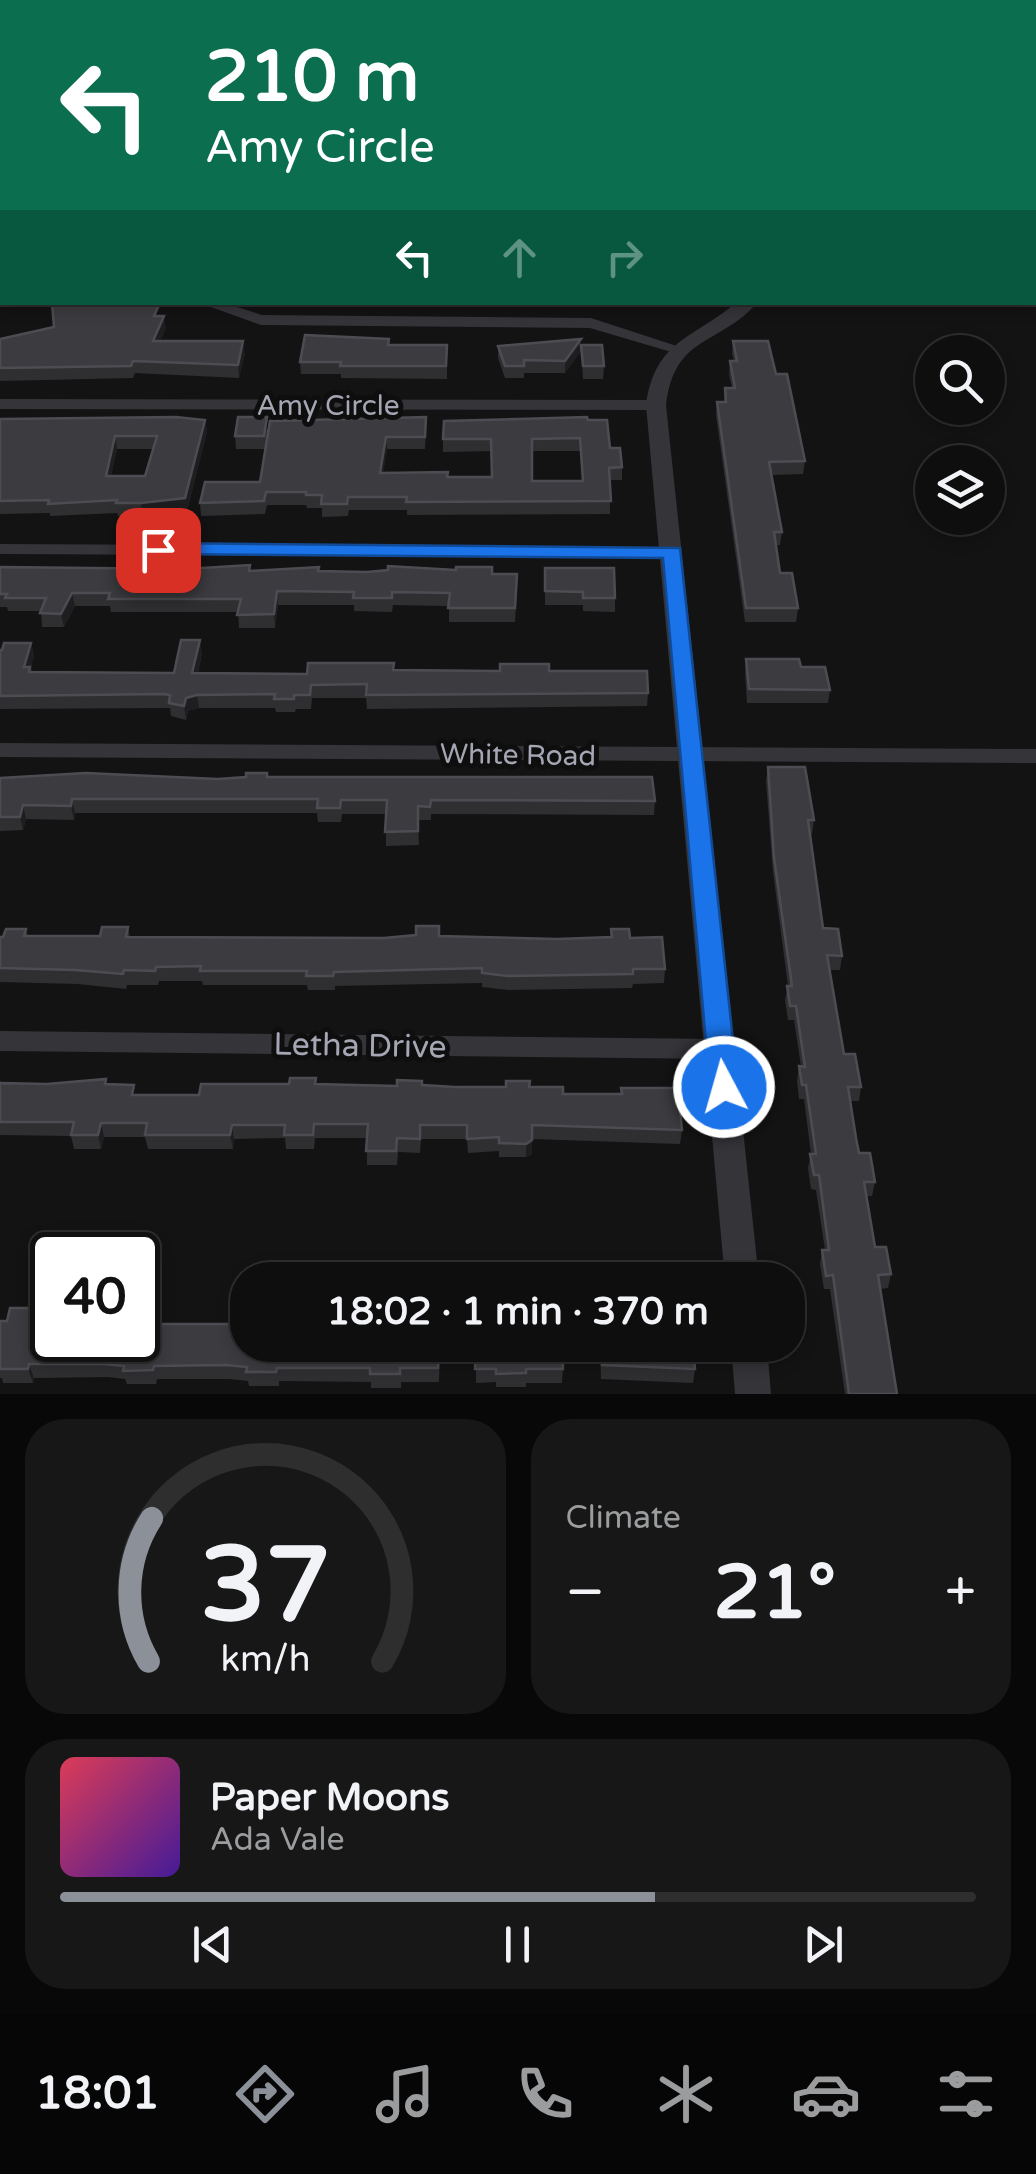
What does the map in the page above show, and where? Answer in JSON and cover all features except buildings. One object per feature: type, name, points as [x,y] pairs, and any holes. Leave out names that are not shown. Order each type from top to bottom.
[{"type":"street","points":[[214,305],[261,320],[591,323],[678,349]]},
{"type":"street","points":[[740,1262],[656,404],[662,364],[678,349],[732,318],[745,305]]},
{"type":"street","name":"Amy Circle","points":[[0,404],[656,404]]},
{"type":"street","points":[[0,549],[672,552]]},
{"type":"street","name":"White Road","points":[[0,750],[1036,756]]},
{"type":"street","name":"Letha Drive","points":[[0,1041],[720,1049]]},
{"type":"street","points":[[751,1362],[754,1394]]},
{"type":"route","points":[[158,550],[672,552],[724,1087]]}]
